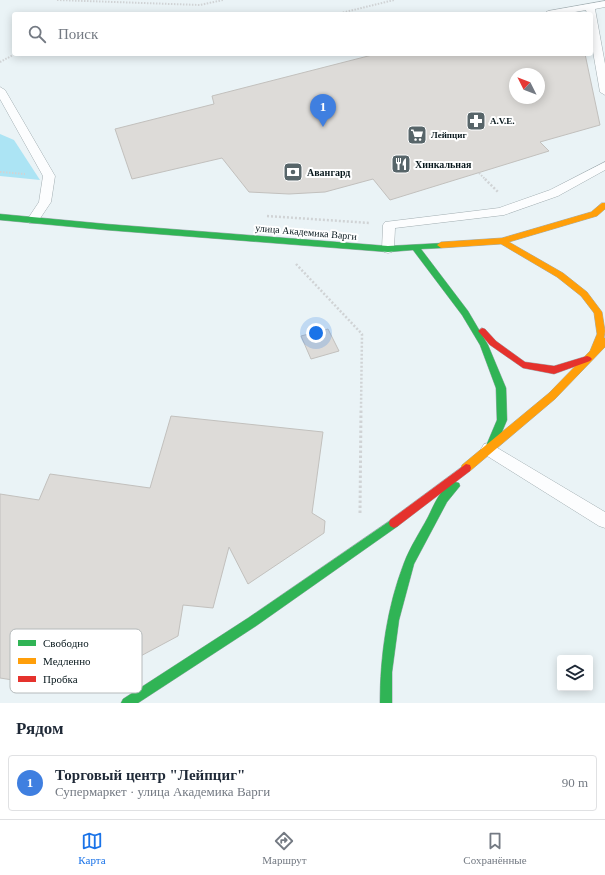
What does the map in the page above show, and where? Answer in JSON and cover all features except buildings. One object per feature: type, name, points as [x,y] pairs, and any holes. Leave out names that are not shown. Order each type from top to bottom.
[{"type":"street","name":"улица Академика Варги","points":[[0,217],[388,249],[502,241],[594,214],[605,205]]},
{"type":"street","points":[[502,241],[560,275],[584,294],[598,312],[600,334],[598,357]]},
{"type":"street","points":[[416,248],[465,313],[493,343],[523,365],[554,370],[598,357]]},
{"type":"street","points":[[386,703],[386,672],[393,620],[409,562],[443,499],[489,449],[502,420],[501,388],[484,345],[465,313]]},
{"type":"street","points":[[127,703],[188,665],[323,575],[429,496],[489,449],[598,357],[605,341]]},
{"type":"lane","points":[[560,12],[605,4]]},
{"type":"lane","points":[[590,7],[591,12]]},
{"type":"lane","points":[[593,24],[605,92]]},
{"type":"lane","points":[[0,90],[48,176],[45,202],[33,220]]},
{"type":"lane","points":[[388,249],[389,225],[500,212],[554,193],[605,165]]},
{"type":"lane","points":[[489,449],[605,522]]},
{"type":"path","points":[[57,0],[200,5],[223,0]]},
{"type":"path","points":[[345,12],[394,0]]},
{"type":"path","points":[[0,62],[12,56]]},
{"type":"path","points":[[478,172],[502,196]]},
{"type":"path","points":[[294,262],[362,334],[360,518]]},
{"type":"shaded area","points":[[0,134],[14,140],[40,180],[0,176]]},
{"type":"traffic: fast","points":[[0,217],[106,227],[388,249],[441,245]]},
{"type":"traffic: fast","points":[[416,248],[465,313],[484,345],[501,388],[502,420],[491,446]]},
{"type":"traffic: fast","points":[[386,703],[386,672],[393,620],[409,563],[443,499],[455,486]]},
{"type":"traffic: fast","points":[[127,703],[252,622],[394,523]]},
{"type":"traffic: slow","points":[[441,245],[502,241],[594,214],[605,205]]},
{"type":"traffic: slow","points":[[502,241],[560,275],[584,294],[598,312],[601,334],[593,354]]},
{"type":"traffic: slow","points":[[466,468],[552,396],[605,341]]},
{"type":"traffic: jam","points":[[482,331],[493,343],[523,365],[554,370],[587,359]]},
{"type":"traffic: jam","points":[[394,523],[466,468]]},
{"type":"place","name":"A.V.E.","points":[[476,121]]},
{"type":"place","name":"Торговый центр \"Лейпциг\"","points":[[323,127]]},
{"type":"place","name":"Лейпциг","points":[[417,135]]},
{"type":"place","name":"Хинкальная","points":[[401,164]]},
{"type":"place","name":"Авангард","points":[[293,172]]}]
